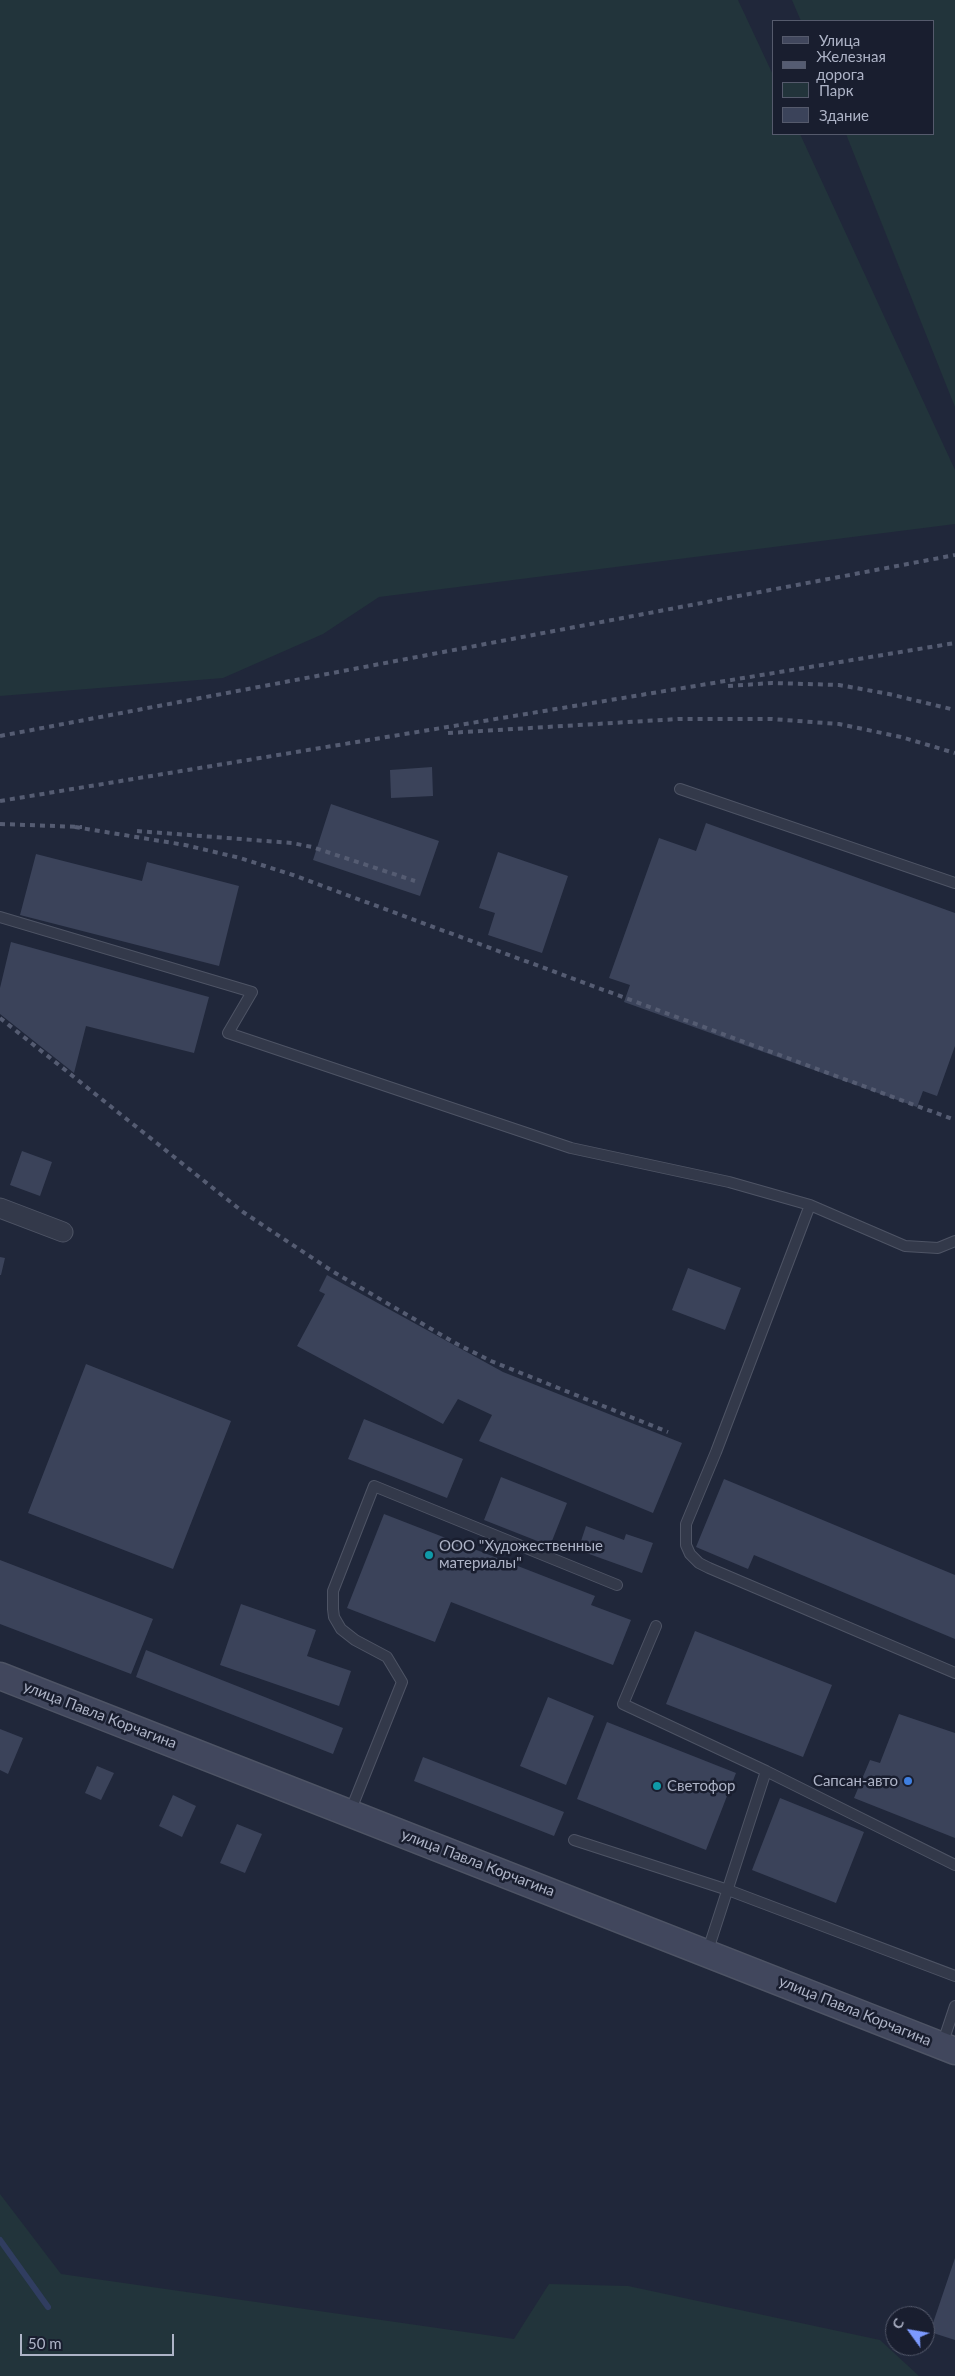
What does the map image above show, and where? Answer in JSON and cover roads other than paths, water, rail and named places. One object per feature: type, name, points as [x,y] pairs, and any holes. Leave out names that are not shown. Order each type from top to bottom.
[{"type":"main road","name":"улица Павла Корчагина","points":[[0,1676],[948,2048]]},
{"type":"street","points":[[0,1208],[63,1232]]},
{"type":"lane","points":[[680,789],[955,883]]},
{"type":"lane","points":[[0,917],[252,992],[228,1033],[570,1148],[711,1178],[810,1205],[905,1246],[938,1248],[955,1241]]},
{"type":"lane","points":[[810,1205],[716,1452],[686,1524],[686,1544],[690,1554],[704,1565],[955,1673]]},
{"type":"lane","points":[[350,1813],[402,1682],[387,1657],[355,1640],[341,1629],[334,1617],[334,1591],[374,1486],[617,1585]]},
{"type":"lane","points":[[656,1626],[623,1704],[766,1771],[955,1866]]},
{"type":"lane","points":[[707,1953],[766,1771]]},
{"type":"lane","points":[[574,1840],[728,1890],[955,1976]]},
{"type":"lane","points":[[948,2048],[955,2006]]},
{"type":"waterway","points":[[0,2240],[48,2307]]},
{"type":"railway","points":[[0,736],[955,555]]},
{"type":"railway","points":[[0,801],[955,643]]},
{"type":"railway","points":[[728,686],[772,683],[839,685],[889,694],[955,710]]},
{"type":"railway","points":[[448,733],[678,719],[772,719],[839,724],[901,737],[955,753]]},
{"type":"railway","points":[[0,824],[82,827]]},
{"type":"railway","points":[[75,827],[185,845],[240,858],[293,875],[955,1120]]},
{"type":"railway","points":[[137,831],[292,843],[312,847],[415,881]]},
{"type":"railway","points":[[0,1018],[243,1212],[332,1271],[457,1344],[491,1361],[668,1432]]},
{"type":"place","name":"ООО \"Художественные материалы\"","points":[[429,1555]]},
{"type":"place","name":"Сапсан-авто","points":[[908,1781]]},
{"type":"place","name":"Светофор","points":[[657,1786]]}]
